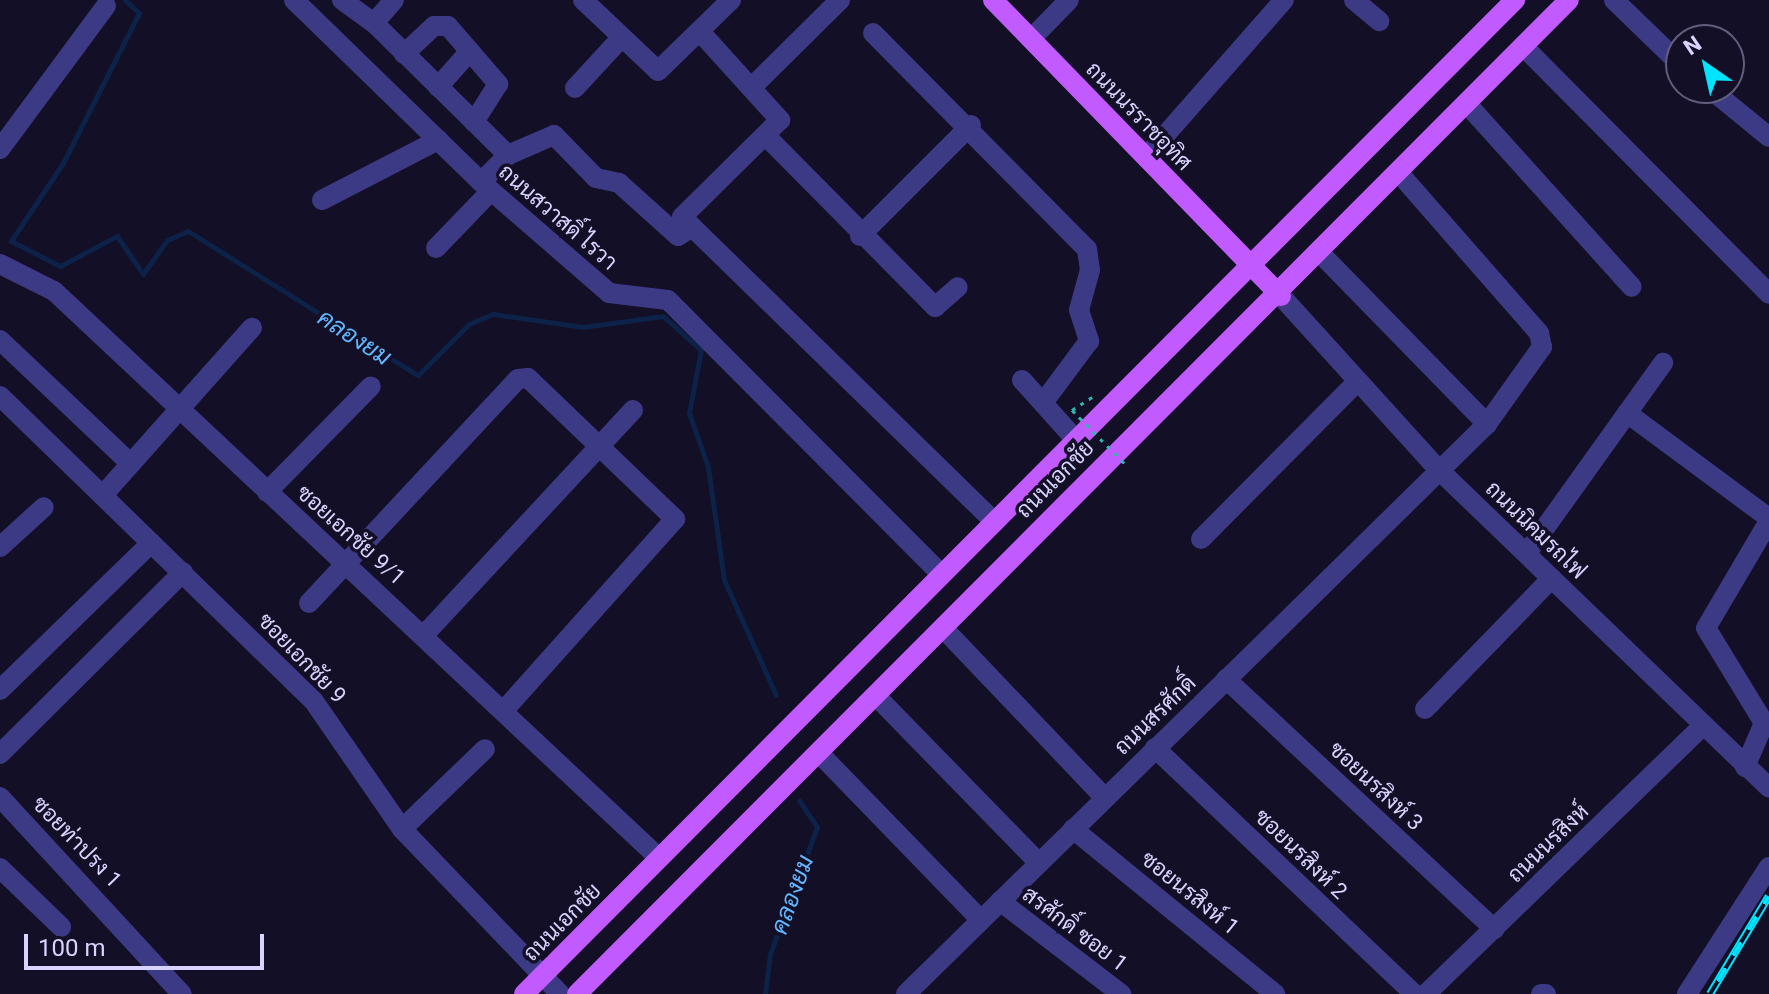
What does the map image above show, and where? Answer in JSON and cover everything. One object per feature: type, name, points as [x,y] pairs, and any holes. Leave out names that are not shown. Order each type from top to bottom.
[{"type":"main road","name":"ถนนนรราชอุทิศ","points":[[993,0],[1281,296]]},
{"type":"main road","name":"ถนนเอกชัย","points":[[524,994],[1515,0]]},
{"type":"main road","name":"ถนนเอกชัย","points":[[577,994],[1281,296],[1569,0]]},
{"type":"street","name":"ถนนสวาสดิ์ ไรวา","points":[[294,0],[486,187],[609,293],[668,300],[941,574]]},
{"type":"street","points":[[342,0],[374,23],[508,155]]},
{"type":"street","points":[[374,23],[394,0]]},
{"type":"street","points":[[583,0],[658,71],[703,35],[731,0]]},
{"type":"street","points":[[752,87],[840,0]]},
{"type":"street","points":[[1031,39],[1069,0]]},
{"type":"street","points":[[1146,157],[1284,0]]},
{"type":"street","points":[[1354,0],[1379,21]]},
{"type":"street","points":[[1614,0],[1665,49]]},
{"type":"street","points":[[0,149],[106,6]]},
{"type":"street","points":[[404,54],[442,23],[470,51],[498,87],[474,122]]},
{"type":"street","points":[[873,33],[971,125],[1087,249],[1090,270],[1079,310],[1089,341],[1043,403]]},
{"type":"street","points":[[703,35],[780,120],[768,138],[682,217],[995,522]]},
{"type":"street","points":[[575,88],[622,37]]},
{"type":"street","points":[[1523,46],[1769,294]]},
{"type":"street","points":[[438,87],[470,51]]},
{"type":"street","points":[[1467,104],[1632,287]]},
{"type":"street","points":[[1729,104],[1769,137]]},
{"type":"street","points":[[860,236],[971,125]]},
{"type":"street","points":[[436,248],[508,155],[554,135],[596,178],[619,183],[678,236],[692,227]]},
{"type":"street","points":[[768,138],[860,236],[935,307],[958,287]]},
{"type":"street","points":[[322,200],[438,140]]},
{"type":"street","name":"ถนนสรศักดิ์","points":[[906,994],[1487,424],[1542,337],[1399,173]]},
{"type":"street","points":[[1321,254],[1487,424]]},
{"type":"street","name":"ซอยเอกชัย 9/1","points":[[0,264],[54,291],[659,858]]},
{"type":"street","name":"ถนนนิคมรถไฟ","points":[[1281,296],[1439,470],[1769,788]]},
{"type":"street","points":[[103,495],[252,328]]},
{"type":"street","points":[[0,340],[131,464]]},
{"type":"street","points":[[1527,553],[1663,363]]},
{"type":"street","points":[[309,603],[523,377],[600,443],[675,519],[504,710]]},
{"type":"street","points":[[1022,380],[1076,440]]},
{"type":"street","points":[[1201,539],[1357,382]]},
{"type":"street","points":[[267,492],[371,386]]},
{"type":"street","name":"ซอยเอกชัย 9","points":[[0,396],[313,700],[402,829],[541,978],[560,994]]},
{"type":"street","points":[[424,635],[633,410]]},
{"type":"street","points":[[1627,413],[1769,520],[1706,628],[1764,723],[1745,767]]},
{"type":"street","points":[[0,547],[44,507]]},
{"type":"street","points":[[0,690],[151,543]]},
{"type":"street","points":[[0,754],[183,572]]},
{"type":"street","points":[[1425,709],[1552,578]]},
{"type":"street","points":[[944,629],[1105,798]]},
{"type":"street","name":"ซอยนรสิงห์ 3","points":[[1226,679],[1494,929]]},
{"type":"street","points":[[876,696],[1039,863]]},
{"type":"street","name":"ถนนนรสิงห์","points":[[1426,994],[1703,726]]},
{"type":"street","name":"ซอยนรสิงห์ 2","points":[[1155,748],[1414,994]]},
{"type":"street","points":[[402,829],[485,749]]},
{"type":"street","points":[[819,753],[981,920]]},
{"type":"street","name":"ซอยท่าปรง 1","points":[[0,797],[182,994]]},
{"type":"street","name":"ซอยนรสิงห์ 1","points":[[1073,829],[1275,994]]},
{"type":"street","points":[[1687,994],[1769,867]]},
{"type":"street","points":[[0,868],[61,927]]},
{"type":"street","name":"สรศักดิ์ ซอย 1","points":[[1000,901],[1121,994]]},
{"type":"path","points":[[1072,410],[1125,464]]},
{"type":"waterway","name":"คลองยม","points":[[125,0],[139,13],[63,163],[11,241],[60,266],[117,236],[143,274],[167,240],[188,231],[418,375],[469,324],[493,314],[583,327],[663,316],[701,350],[689,413],[708,467],[724,580],[776,695]]},
{"type":"waterway","name":"คลองยม","points":[[765,994],[770,954],[817,827],[799,800]]},
{"type":"railway","points":[[1710,994],[1769,896]]}]
